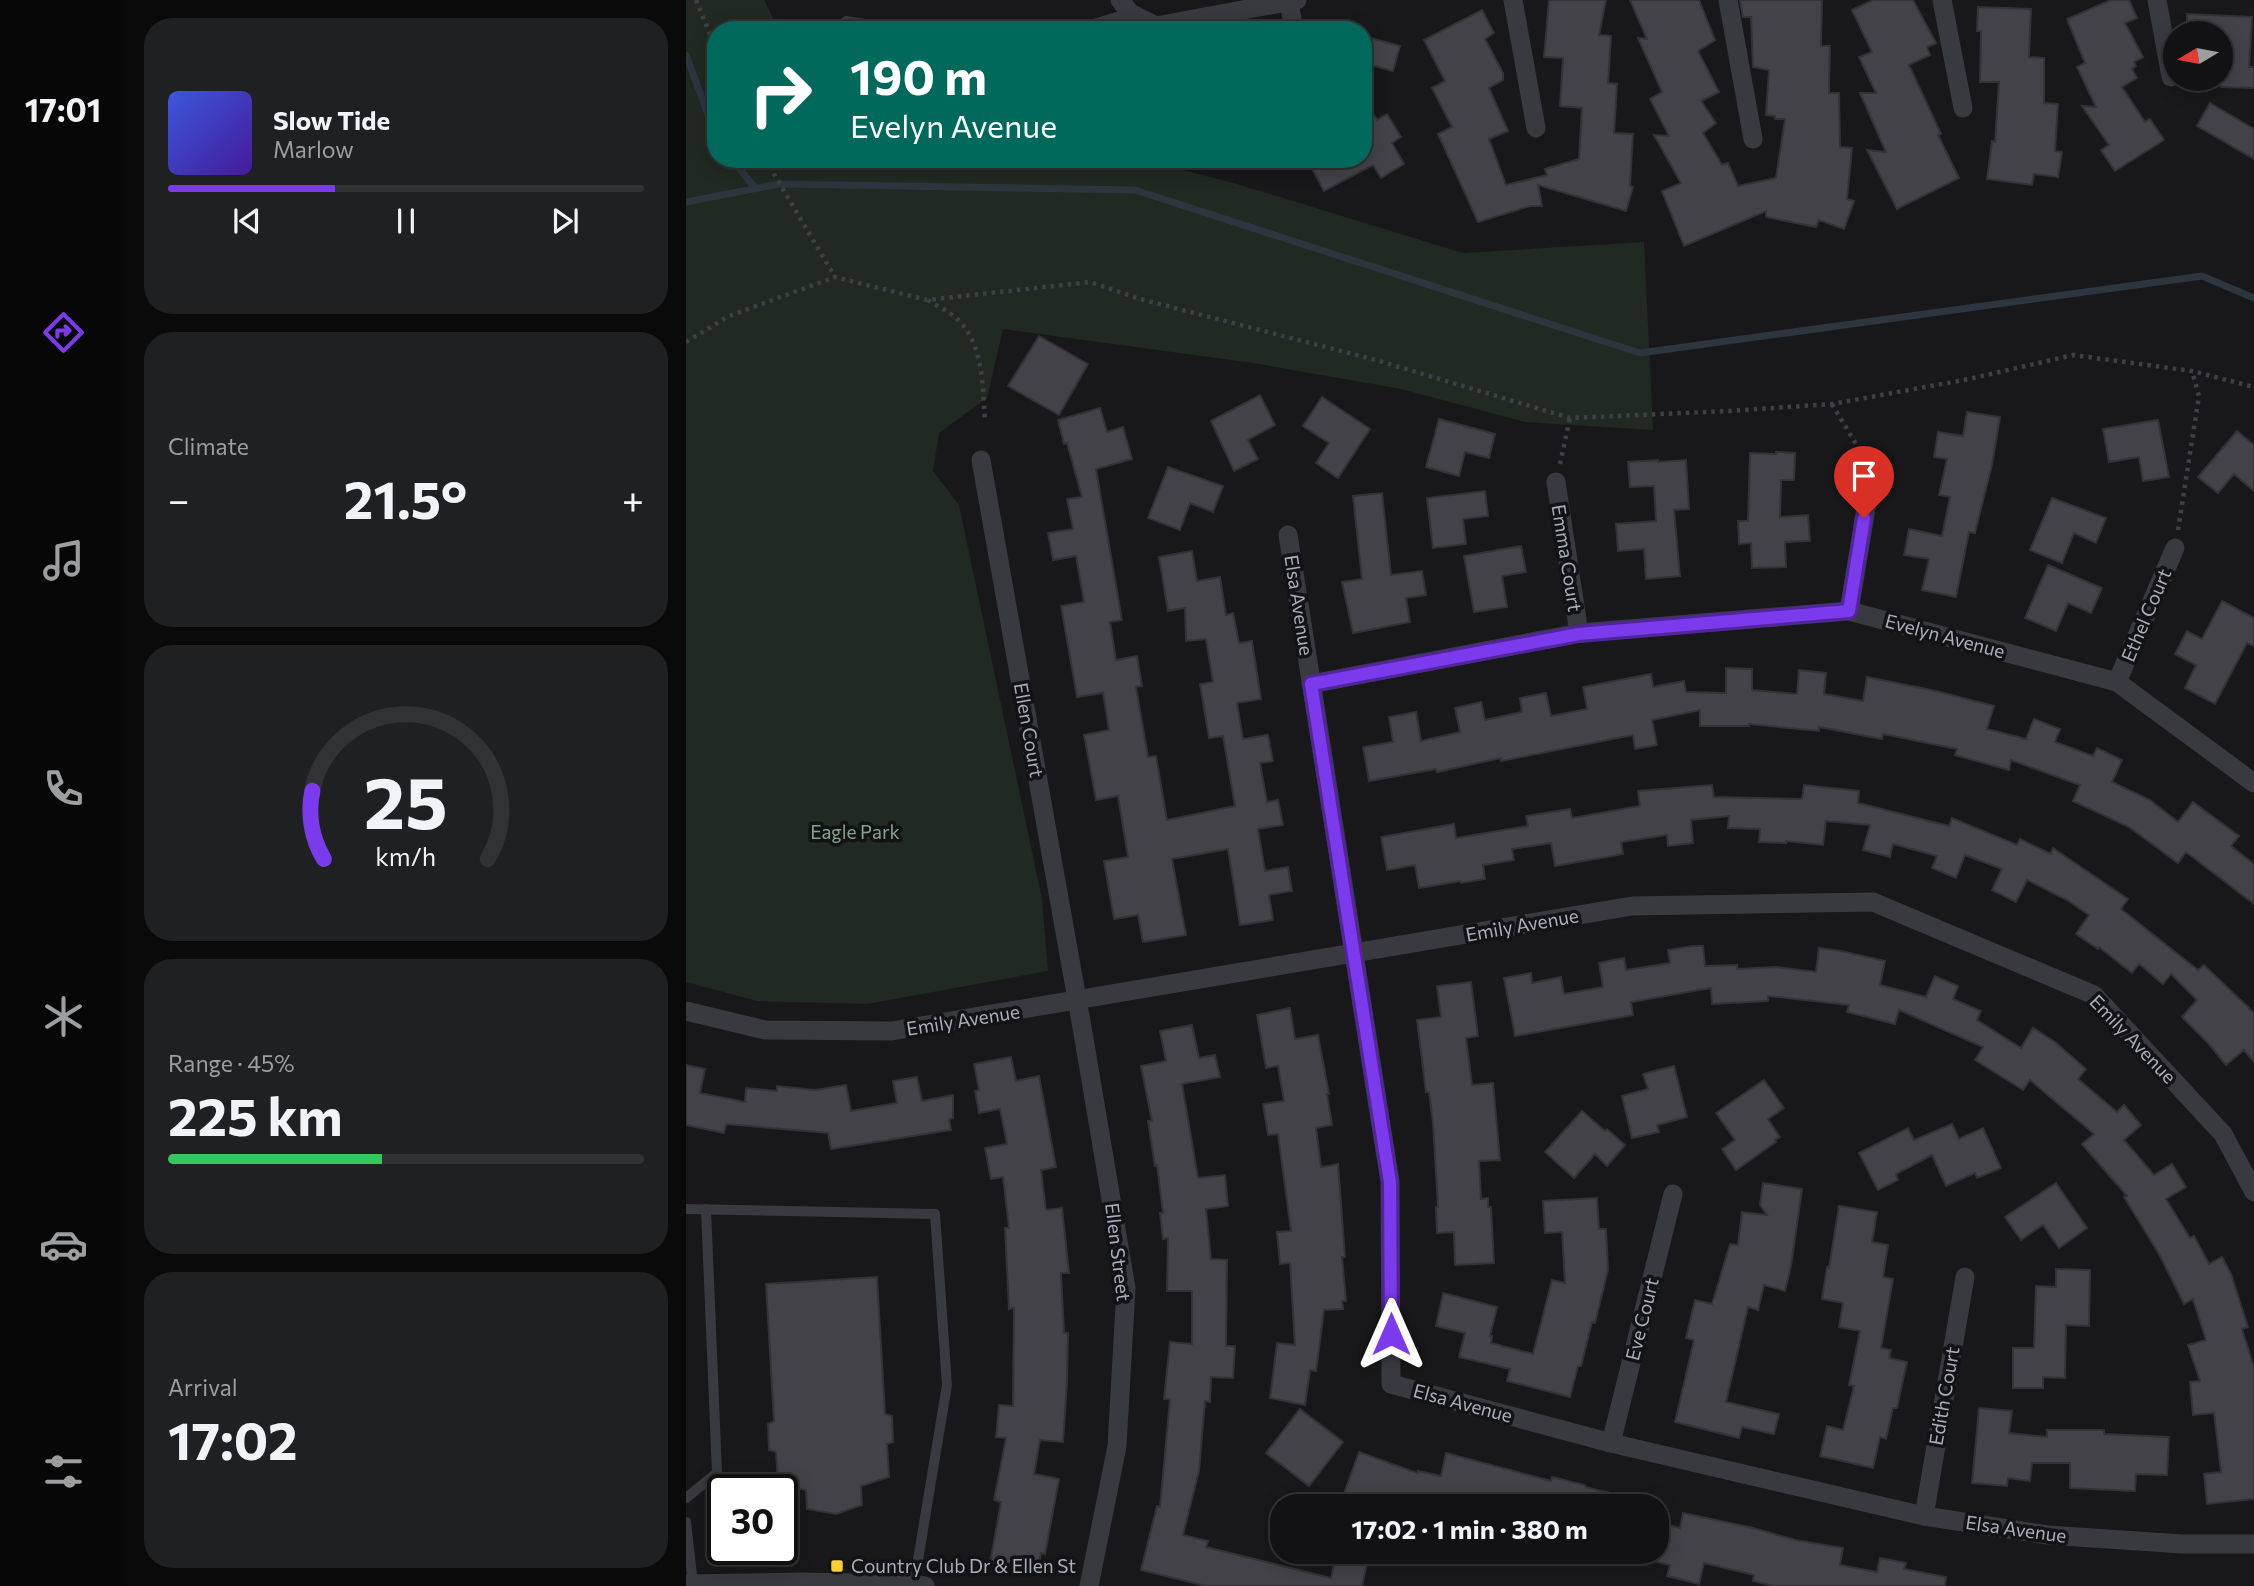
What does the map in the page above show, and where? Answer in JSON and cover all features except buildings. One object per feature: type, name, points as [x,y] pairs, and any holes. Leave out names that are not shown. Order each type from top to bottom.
[{"type":"street","points":[[1513,0],[1536,128]]},
{"type":"street","points":[[1728,0],[1753,139]]},
{"type":"street","points":[[1942,0],[1963,108]]},
{"type":"street","points":[[2157,0],[2163,33]]},
{"type":"street","points":[[1176,21],[1246,4],[1293,1],[1294,21]]},
{"type":"street","points":[[1125,6],[1148,21]]},
{"type":"street","name":"Ellen Court","points":[[981,460],[1077,1001]]},
{"type":"street","points":[[1849,611],[1872,472]]},
{"type":"street","name":"Emma Court","points":[[1556,482],[1579,634]]},
{"type":"street","name":"Elsa Avenue","points":[[1288,535],[1390,1182],[1391,1384],[1611,1443],[1924,1516],[2048,1535],[2182,1544],[2254,1545]]},
{"type":"street","name":"Ethel Court","points":[[2117,682],[2175,548]]},
{"type":"street","name":"Evelyn Avenue","points":[[1311,684],[1579,634],[1849,611],[2117,682],[2254,783]]},
{"type":"street","name":"Emily Avenue","points":[[686,1011],[765,1030],[892,1031],[1632,906],[1873,902],[2094,995],[2223,1134],[2254,1192]]},
{"type":"street","name":"Ellen Street","points":[[1077,1001],[1126,1288],[1117,1446],[1090,1586]]},
{"type":"street","name":"Eve Court","points":[[1611,1443],[1673,1194]]},
{"type":"street","name":"Edith Court","points":[[1924,1516],[1965,1276]]},
{"type":"street","points":[[689,1584],[800,1582],[919,1585]]},
{"type":"lane","points":[[1093,21],[1125,6]]},
{"type":"lane","points":[[686,1209],[935,1214],[947,1385],[919,1585]]},
{"type":"lane","points":[[686,1498],[717,1473],[706,1209]]},
{"type":"lane","points":[[686,1522],[689,1584]]},
{"type":"path","points":[[696,0],[707,27]]},
{"type":"path","points":[[770,168],[835,277]]},
{"type":"path","points":[[686,342],[729,316],[835,277],[927,300],[953,315],[972,337],[981,367],[985,419]]},
{"type":"path","points":[[927,300],[1090,282],[1140,299],[1376,360],[1570,418],[1832,404],[1969,379],[2073,355],[2192,371],[2254,387]]},
{"type":"path","points":[[2175,548],[2199,396],[2192,371]]},
{"type":"path","points":[[1832,404],[1872,472]]},
{"type":"path","points":[[1556,482],[1570,418]]},
{"type":"green space","name":"Eagle Park","points":[[686,0],[764,0],[774,21],[707,21],[707,168],[1175,168],[1237,184],[1463,253],[1644,242],[1653,430],[1525,422],[1401,389],[1253,363],[1003,329],[987,398],[939,433],[933,471],[959,505],[1042,899],[1048,971],[867,1004],[757,1001],[686,982]]},
{"type":"waterway","points":[[686,55],[707,112]]},
{"type":"waterway","points":[[739,168],[755,188]]},
{"type":"waterway","points":[[686,202],[779,184],[1135,190],[1640,353],[2202,276],[2254,298]]},
{"type":"place","name":"Country Club Dr & Ellen St","points":[[837,1566]]},
{"type":"route","points":[[1391,1334],[1390,1182],[1311,684],[1579,634],[1849,611],[1864,518]]}]
